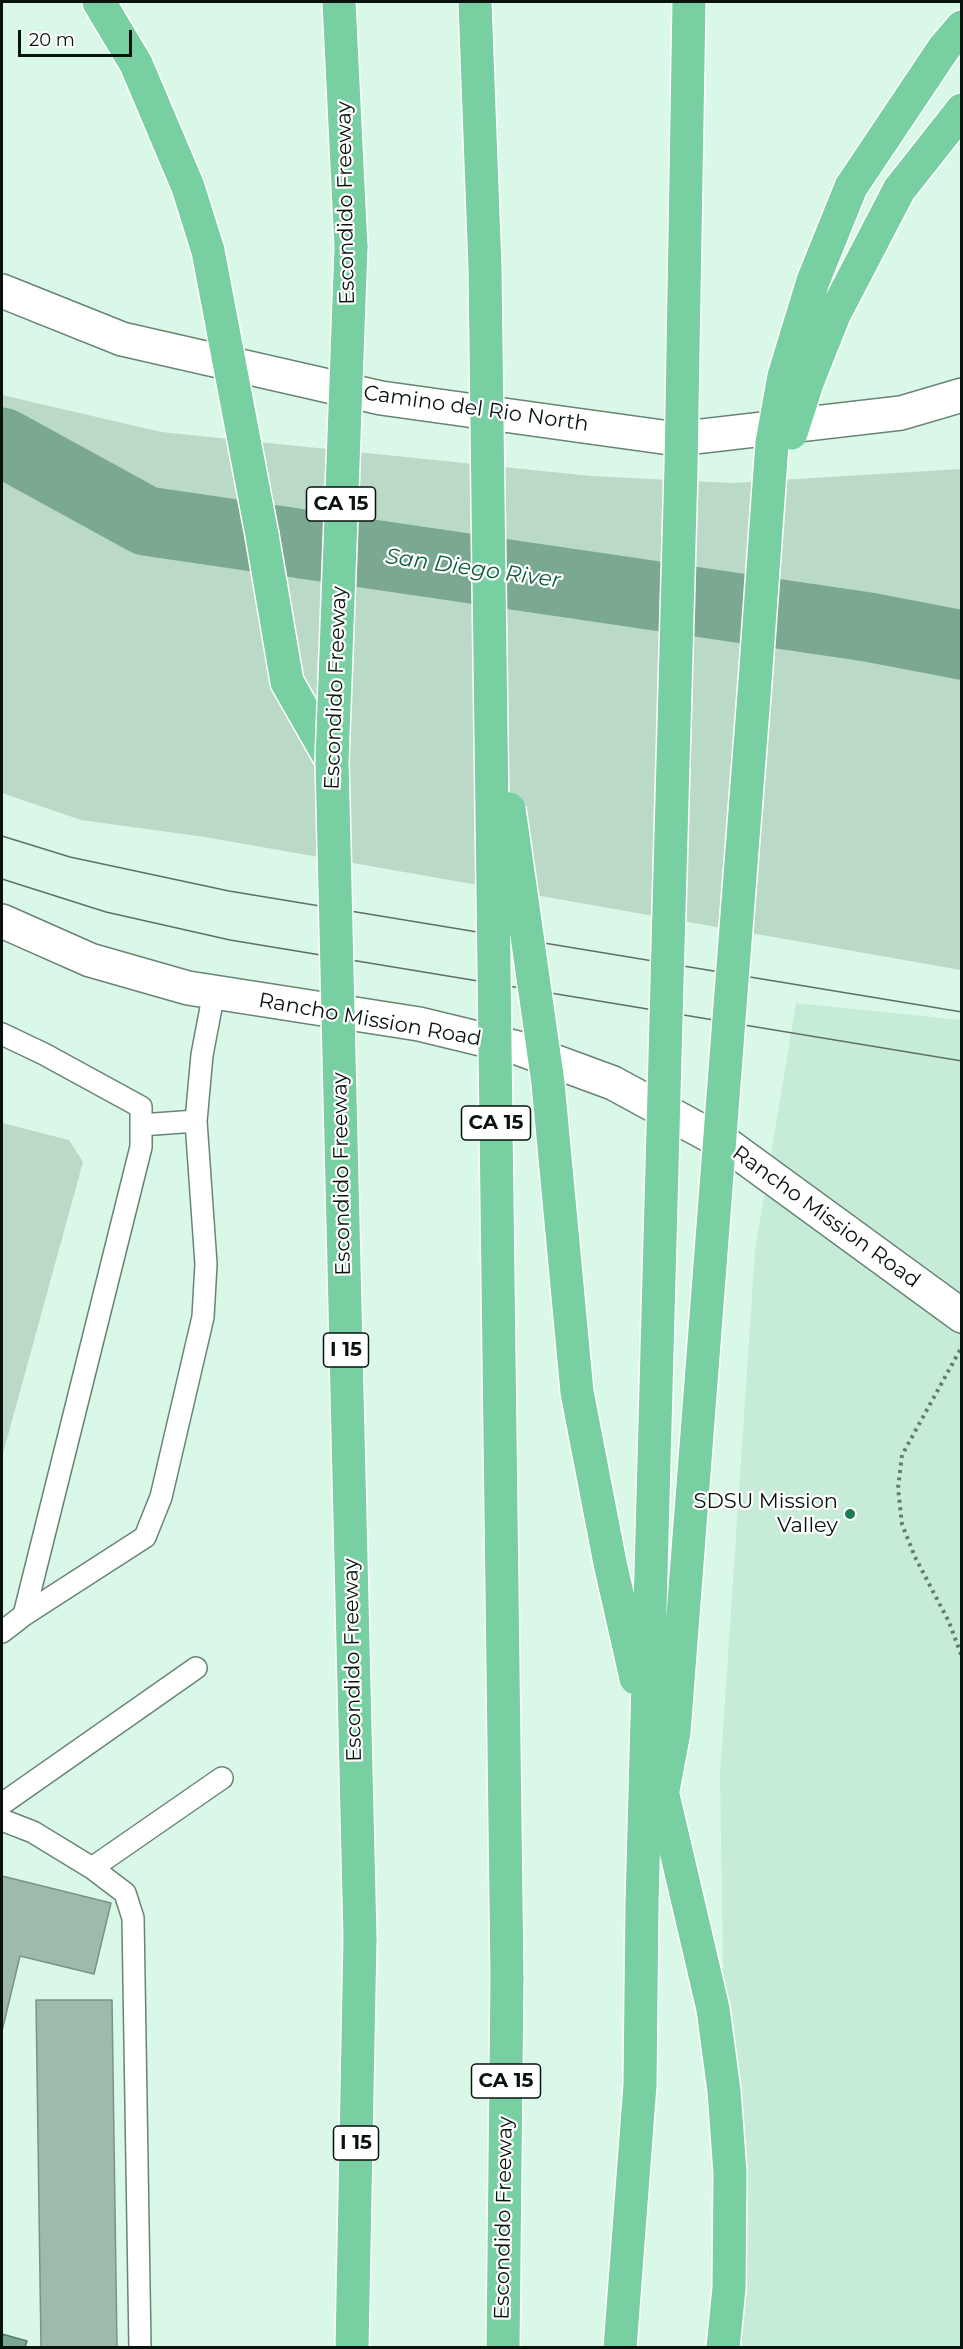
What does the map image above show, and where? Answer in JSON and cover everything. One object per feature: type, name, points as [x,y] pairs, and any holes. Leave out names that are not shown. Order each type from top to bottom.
[{"type":"highway","points":[[99,2],[136,64],[188,188],[208,251],[262,535],[287,682],[332,761]]},
{"type":"highway","name":"Escondido Freeway","points":[[339,2],[351,247],[332,761],[360,1938],[352,2348]]},
{"type":"highway","name":"Escondido Freeway","points":[[476,2],[485,268],[507,1977],[503,2348]]},
{"type":"highway","points":[[620,2348],[640,2085],[642,1903],[681,468],[689,2]]},
{"type":"highway","points":[[642,1903],[674,1732],[772,442],[784,376],[813,281],[851,187],[953,38]]},
{"type":"highway","points":[[767,509],[807,383],[834,315],[899,190],[962,110]]},
{"type":"highway","points":[[490,673],[548,1083],[577,1392],[610,1563],[710,1997],[716,2032],[724,2091],[730,2173],[729,2288],[723,2348]]},
{"type":"street","name":"Camino del Rio North","points":[[2,291],[122,339],[381,398],[677,439],[901,413],[962,395]]},
{"type":"street","name":"Rancho Mission Road","points":[[2,921],[90,960],[188,988],[419,1024],[518,1048],[613,1083],[729,1146],[962,1317]]},
{"type":"lane","points":[[2,1632],[24,1615],[145,1537],[161,1497],[203,1317],[206,1264],[196,1121],[202,1055],[214,992]]},
{"type":"lane","points":[[2,1034],[44,1053],[141,1107],[141,1146],[24,1615]]},
{"type":"lane","points":[[141,1125],[196,1121]]},
{"type":"lane","points":[[2,1804],[196,1668]]},
{"type":"lane","points":[[92,1868],[222,1778]]},
{"type":"lane","points":[[2,1820],[33,1832],[92,1868],[125,1893],[133,1918],[140,2348]]},
{"type":"path","points":[[962,1347],[902,1455],[898,1488],[902,1524],[915,1557],[949,1622],[962,1657]]},
{"type":"shaded area","points":[[2,395],[161,432],[591,476],[732,483],[961,469],[961,970],[205,837],[81,820],[2,793]]},
{"type":"shaded area","name":"SDSU Mission Valley","points":[[796,1003],[961,1020],[961,2347],[729,2348],[720,1776],[755,1251]]},
{"type":"shaded area","points":[[2,1123],[69,1140],[83,1162],[2,1457]]},
{"type":"shaded area","points":[[2,2334],[27,2341],[25,2347],[2,2347]]},
{"type":"building","points":[[2,1876],[111,1903],[94,1974],[20,1956],[2,2031]]},
{"type":"building","points":[[36,2000],[112,2000],[117,2348],[41,2348]]},
{"type":"waterway","name":"San Diego River","points":[[2,442],[146,521],[868,627],[962,645]]},
{"type":"tram line","points":[[2,836],[70,857],[229,891],[962,1012]]},
{"type":"tram line","points":[[2,879],[106,912],[230,940],[962,1061]]},
{"type":"place","name":"SDSU Mission Valley","points":[[850,1514]]}]
